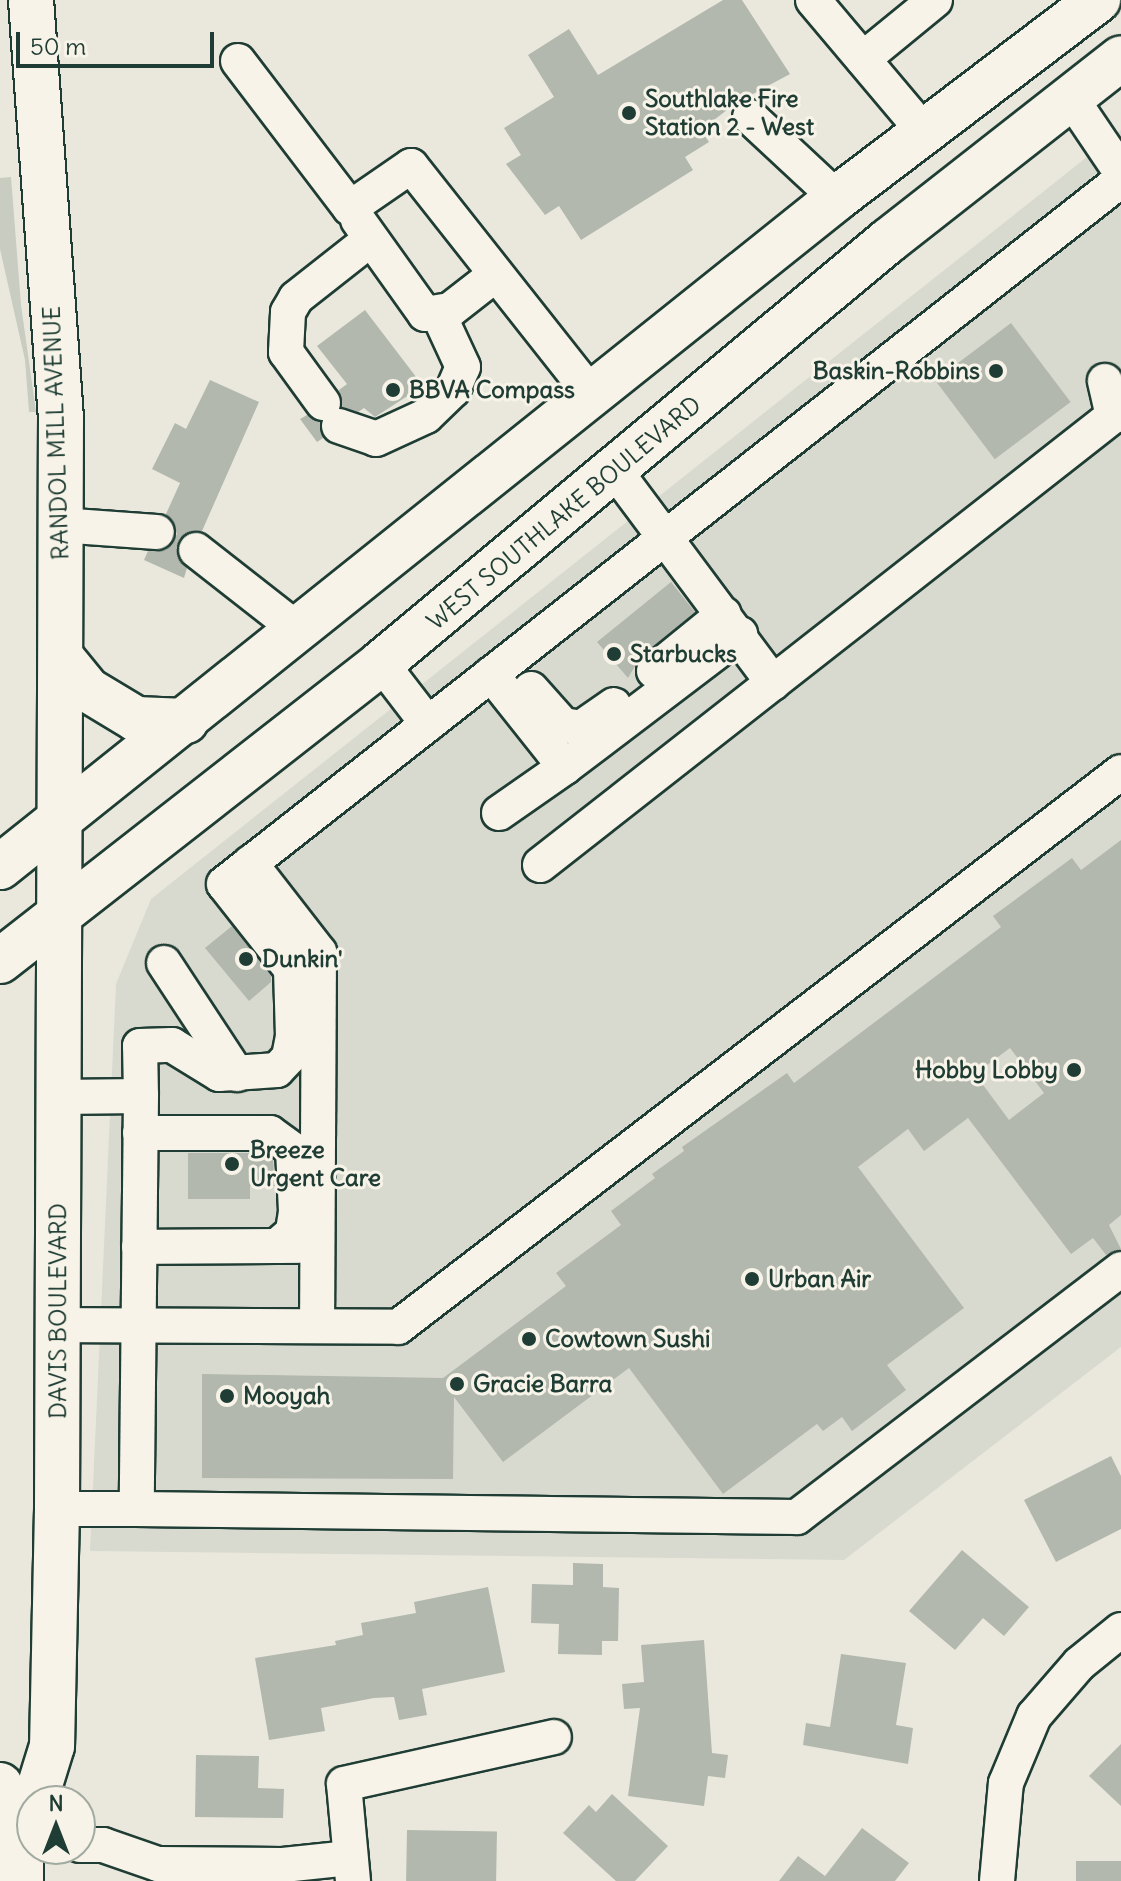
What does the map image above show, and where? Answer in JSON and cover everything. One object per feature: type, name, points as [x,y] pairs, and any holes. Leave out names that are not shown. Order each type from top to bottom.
[{"type":"main road","name":"RANDOL MILL AVENUE","points":[[31,0],[61,417],[59,819]]},
{"type":"main road","points":[[0,867],[837,198],[1098,0]]},
{"type":"main road","points":[[1071,98],[1062,68],[1069,56],[1121,14]]},
{"type":"main road","name":"WEST SOUTHLAKE BOULEVARD","points":[[0,961],[381,663],[616,472],[888,241],[1121,58]]},
{"type":"main road","points":[[837,198],[888,241]]},
{"type":"main road","points":[[61,657],[88,690],[136,719],[186,721]]},
{"type":"main road","name":"DAVIS BOULEVARD","points":[[40,1785],[52,1746],[57,1509],[59,819]]},
{"type":"main road","points":[[0,1785],[16,1830]]},
{"type":"street","points":[[813,0],[924,132]]},
{"type":"street","points":[[863,59],[935,0]]},
{"type":"street","points":[[238,61],[350,208],[412,300],[425,314],[439,315],[496,274]]},
{"type":"street","points":[[1071,98],[1121,172]]},
{"type":"street","points":[[750,117],[837,198]]},
{"type":"street","points":[[350,208],[411,166],[592,395]]},
{"type":"street","points":[[237,874],[1121,180]]},
{"type":"street","points":[[371,239],[296,298],[288,312],[286,352],[331,414],[376,439],[426,416],[453,390],[463,367],[439,315]]},
{"type":"street","points":[[540,865],[1113,416],[1105,381]]},
{"type":"street","points":[[616,472],[773,683]]},
{"type":"street","points":[[59,525],[157,532]]},
{"type":"street","points":[[196,550],[298,630]]},
{"type":"street","points":[[501,667],[563,725],[581,728],[732,624]]},
{"type":"street","points":[[499,813],[565,767],[732,624]]},
{"type":"street","points":[[381,663],[428,724]]},
{"type":"street","points":[[501,667],[565,767]]},
{"type":"street","points":[[59,1325],[317,1324],[398,1327],[1121,772]]},
{"type":"street","points":[[137,1509],[140,1046],[172,1045],[219,1074],[277,1070],[289,1057],[291,969],[237,874]]},
{"type":"street","points":[[237,874],[319,952],[317,1324]]},
{"type":"street","points":[[164,963],[237,1074]]},
{"type":"street","points":[[59,1097],[141,1096]]},
{"type":"street","points":[[140,1133],[270,1133],[293,1150],[293,1232],[277,1246]]},
{"type":"street","points":[[139,1247],[317,1246]]},
{"type":"street","points":[[57,1509],[797,1517],[1121,1269]]},
{"type":"street","points":[[997,1881],[1006,1783],[1034,1716],[1079,1664],[1121,1630]]},
{"type":"street","points":[[96,1845],[158,1864],[283,1865],[351,1870],[344,1784],[554,1737]]},
{"type":"shaded area","points":[[1121,130],[1121,1347],[844,1560],[90,1551],[116,984],[151,899]]},
{"type":"shaded area","points":[[11,177],[21,305],[36,412],[29,412],[25,360],[0,249],[0,178]]},
{"type":"building","name":"Southlake Fire Station 2 - West","points":[[723,0],[742,0],[790,74],[736,103],[701,130],[709,142],[685,157],[693,170],[581,240],[559,206],[545,215],[506,164],[521,155],[504,128],[554,97],[528,55],[569,29],[598,75]]},
{"type":"building","points":[[365,310],[423,386],[375,417],[364,408],[358,412],[342,407],[339,390],[347,384],[317,346]]},
{"type":"building","points":[[1011,323],[1071,402],[995,459],[935,380]]},
{"type":"building","points":[[210,380],[259,402],[202,531],[180,538],[176,548],[187,568],[184,578],[144,560],[148,551],[166,550],[177,534],[166,514],[180,483],[152,469],[175,423],[186,429]]},
{"type":"building","points":[[307,415],[320,422],[323,438],[317,442],[300,419]]},
{"type":"building","points":[[671,582],[695,612],[641,656],[628,678],[597,642]]},
{"type":"building","points":[[1121,840],[1121,1215],[1109,1225],[1121,1249],[1106,1255],[1093,1238],[1071,1254],[968,1118],[924,1151],[908,1129],[858,1167],[964,1308],[887,1365],[906,1390],[852,1431],[842,1417],[823,1431],[817,1424],[723,1494],[629,1368],[503,1462],[454,1397],[453,1479],[202,1478],[202,1374],[443,1378],[566,1286],[556,1273],[621,1225],[611,1211],[655,1178],[652,1174],[684,1151],[682,1147],[787,1073],[794,1083],[1001,927],[993,916],[1072,858],[1081,870]],"holes":[[[1010,1048],[1044,1093],[1009,1120],[975,1074]]]},
{"type":"building","name":"Dunkin'","points":[[232,926],[271,976],[271,982],[249,1001],[205,948]]},
{"type":"building","name":"Breeze Urgent Care","points":[[188,1153],[263,1153],[273,1160],[275,1186],[250,1186],[250,1199],[188,1199]]},
{"type":"building","points":[[1111,1456],[1121,1476],[1121,1529],[1056,1562],[1024,1500]]},
{"type":"building","points":[[962,1550],[1029,1607],[1004,1636],[983,1618],[955,1650],[909,1611]]},
{"type":"building","points":[[573,1563],[603,1564],[603,1587],[619,1588],[618,1641],[602,1641],[602,1655],[558,1654],[559,1624],[531,1623],[532,1584],[573,1585]]},
{"type":"building","points":[[488,1587],[505,1672],[422,1689],[427,1715],[399,1720],[394,1697],[374,1698],[321,1708],[325,1731],[269,1740],[255,1658],[336,1645],[335,1641],[363,1635],[361,1623],[416,1613],[414,1602]]},
{"type":"building","points":[[704,1640],[712,1753],[728,1755],[725,1778],[708,1776],[704,1806],[628,1796],[640,1708],[624,1709],[622,1684],[644,1682],[641,1645]]},
{"type":"building","points":[[841,1654],[906,1663],[896,1725],[913,1728],[908,1764],[803,1745],[806,1723],[830,1727]]},
{"type":"building","points":[[1121,1744],[1121,1806],[1089,1776]]},
{"type":"building","points":[[196,1755],[259,1756],[258,1788],[284,1789],[283,1818],[195,1817]]},
{"type":"building","points":[[612,1794],[668,1846],[635,1881],[616,1881],[563,1833],[589,1805],[596,1812]]},
{"type":"building","points":[[862,1828],[909,1863],[895,1881],[779,1881],[798,1856],[825,1876]]},
{"type":"building","points":[[407,1830],[497,1832],[496,1881],[406,1881]]},
{"type":"building","points":[[1076,1861],[1121,1861],[1121,1881],[1076,1881]]},
{"type":"place","name":"Southlake Fire Station 2 - West","points":[[629,113]]},
{"type":"place","name":"Baskin-Robbins","points":[[996,371]]},
{"type":"place","name":"BBVA Compass","points":[[393,390]]},
{"type":"place","name":"Starbucks","points":[[614,654]]},
{"type":"place","name":"Dunkin'","points":[[246,959]]},
{"type":"place","name":"Hobby Lobby","points":[[1074,1070]]},
{"type":"place","name":"Breeze Urgent Care","points":[[232,1164]]},
{"type":"place","name":"Urban Air","points":[[752,1279]]},
{"type":"place","name":"Cowtown Sushi","points":[[529,1339]]},
{"type":"place","name":"Gracie Barra","points":[[457,1384]]},
{"type":"place","name":"Mooyah","points":[[227,1396]]}]
